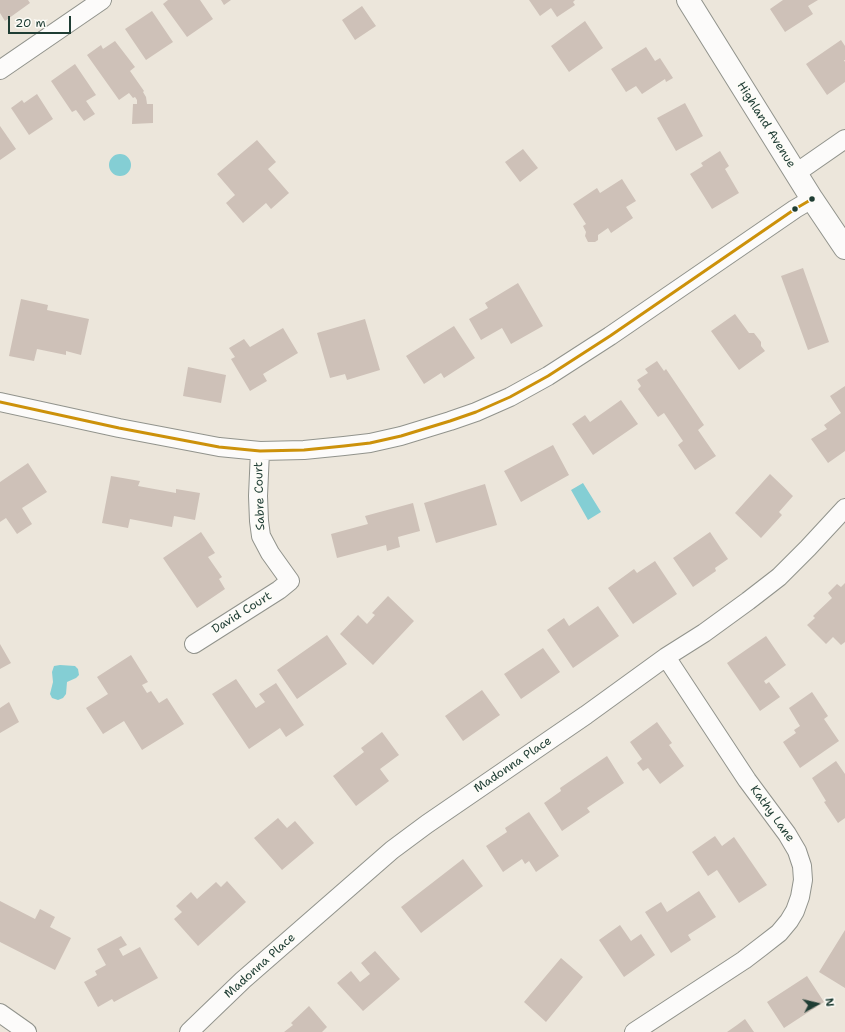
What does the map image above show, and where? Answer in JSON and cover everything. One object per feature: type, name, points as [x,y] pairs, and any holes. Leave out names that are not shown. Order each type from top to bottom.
[{"type":"street","points":[[0,70],[102,0]]},
{"type":"street","name":"Highland Avenue","points":[[688,0],[812,199],[845,248]]},
{"type":"street","points":[[796,173],[845,139]]},
{"type":"street","points":[[0,402],[119,428],[220,447],[260,451],[304,450],[370,443],[401,436],[476,412],[503,400],[548,376],[610,336],[795,209],[812,199]]},
{"type":"street","name":"Sabre Court","points":[[260,451],[258,496],[261,536],[270,553],[290,581]]},
{"type":"street","name":"Madonna Place","points":[[189,1032],[243,980],[392,850],[427,824],[748,601],[779,577],[845,508]]},
{"type":"street","name":"David Court","points":[[194,644],[279,590],[290,581]]},
{"type":"street","name":"Kathy Lane","points":[[634,1032],[744,960],[779,933],[795,911],[800,898],[803,880],[802,866],[797,851],[787,834],[747,780],[666,657]]},
{"type":"street","points":[[0,1013],[27,1032]]},
{"type":"water","points":[[116,154],[124,154],[131,161],[131,169],[124,176],[116,176],[109,169],[109,161]]},
{"type":"water","points":[[583,483],[601,512],[588,520],[571,490]]},
{"type":"water","points":[[54,666],[75,666],[78,669],[79,675],[67,682],[66,694],[63,698],[58,700],[52,698],[50,694],[53,682],[52,672]]},
{"type":"building","points":[[0,0],[28,0],[30,3],[5,21],[0,13]]},
{"type":"building","points":[[168,0],[200,0],[213,19],[187,37],[163,4]]},
{"type":"building","points":[[221,0],[231,0],[224,5]]},
{"type":"building","points":[[529,0],[575,0],[573,2],[575,5],[557,17],[551,8],[540,16]]},
{"type":"building","points":[[783,0],[818,0],[808,6],[813,14],[785,32],[770,9]]},
{"type":"building","points":[[362,6],[376,26],[355,40],[342,20]]},
{"type":"building","points":[[152,11],[173,42],[146,60],[125,29]]},
{"type":"building","points":[[585,21],[603,48],[569,72],[551,46]]},
{"type":"building","points":[[841,40],[845,46],[845,82],[827,95],[806,64]]},
{"type":"building","points":[[115,41],[135,67],[130,71],[144,91],[147,104],[153,104],[153,123],[132,124],[133,104],[137,104],[137,100],[129,93],[119,100],[87,55],[101,45],[103,49]]},
{"type":"building","points":[[646,47],[655,61],[660,58],[673,78],[666,82],[665,79],[642,94],[636,86],[626,92],[611,69]]},
{"type":"building","points":[[75,64],[96,95],[86,101],[95,114],[84,121],[76,110],[72,112],[51,81]]},
{"type":"building","points":[[37,94],[53,119],[29,135],[11,108],[22,100],[24,103]]},
{"type":"building","points":[[685,103],[703,136],[676,151],[657,118]]},
{"type":"building","points":[[0,126],[16,149],[0,160]]},
{"type":"building","points":[[257,140],[276,162],[268,169],[289,193],[271,209],[266,203],[243,223],[226,203],[235,195],[217,174]]},
{"type":"building","points":[[523,149],[538,168],[520,182],[505,162]]},
{"type":"building","points":[[720,151],[729,166],[725,169],[739,193],[712,209],[690,174],[703,166],[701,163]]},
{"type":"building","points":[[622,179],[636,201],[626,207],[633,218],[611,233],[608,228],[598,235],[598,240],[595,242],[588,242],[583,226],[586,224],[573,204],[597,188],[600,193]]},
{"type":"building","points":[[803,268],[829,342],[808,350],[781,276]]},
{"type":"building","points":[[518,283],[543,326],[511,344],[502,328],[481,340],[469,319],[488,308],[485,303]]},
{"type":"building","points":[[21,299],[48,305],[47,310],[89,319],[81,355],[66,351],[66,355],[37,349],[34,361],[9,356]]},
{"type":"building","points":[[735,314],[749,333],[754,333],[761,342],[761,346],[765,351],[739,370],[711,331]]},
{"type":"building","points":[[365,319],[380,370],[347,380],[345,374],[330,378],[317,333]]},
{"type":"building","points":[[454,326],[475,358],[444,378],[441,373],[424,384],[406,356]]},
{"type":"building","points":[[283,328],[298,353],[263,374],[267,381],[250,391],[231,359],[235,357],[229,348],[244,339],[250,347]]},
{"type":"building","points":[[657,361],[664,371],[666,369],[704,425],[698,430],[716,456],[695,470],[678,445],[683,441],[664,413],[658,417],[638,389],[641,386],[637,380],[648,373],[645,369]]},
{"type":"building","points":[[188,367],[226,375],[221,403],[183,396]]},
{"type":"building","points":[[845,386],[845,451],[828,463],[811,439],[827,429],[824,425],[841,413],[830,396]]},
{"type":"building","points":[[621,400],[638,424],[593,455],[572,424],[585,415],[590,422]]},
{"type":"building","points":[[553,445],[569,475],[521,502],[504,471]]},
{"type":"building","points":[[28,463],[47,492],[22,508],[32,524],[17,534],[6,518],[0,522],[0,482]]},
{"type":"building","points":[[770,474],[793,496],[779,512],[782,515],[761,538],[735,513]]},
{"type":"building","points":[[111,476],[140,481],[138,486],[176,493],[176,489],[200,493],[195,520],[174,516],[172,527],[130,519],[128,528],[102,523]]},
{"type":"building","points":[[485,484],[497,525],[436,543],[424,503]]},
{"type":"building","points":[[413,503],[420,531],[398,537],[400,547],[387,551],[386,545],[337,558],[331,534],[368,524],[365,516]]},
{"type":"building","points":[[201,532],[215,553],[208,557],[222,577],[219,579],[225,589],[197,608],[163,558]]},
{"type":"building","points":[[710,532],[728,559],[715,568],[716,571],[693,587],[673,558]]},
{"type":"building","points":[[655,561],[677,594],[633,624],[608,588],[634,569],[637,573]]},
{"type":"building","points":[[845,583],[845,642],[841,645],[833,637],[826,644],[807,625],[815,618],[813,616],[832,598],[828,593],[837,584],[841,587]]},
{"type":"building","points":[[388,596],[414,621],[373,665],[340,634],[358,615],[367,624],[375,615],[372,613]]},
{"type":"building","points":[[598,606],[619,636],[573,668],[547,630],[564,618],[569,626]]},
{"type":"building","points":[[327,635],[347,664],[297,699],[277,670]]},
{"type":"building","points":[[766,636],[786,665],[764,681],[766,684],[769,682],[780,697],[760,711],[727,663]]},
{"type":"building","points":[[0,644],[11,663],[0,669]]},
{"type":"building","points":[[543,648],[560,672],[521,699],[504,674]]},
{"type":"building","points":[[131,655],[148,682],[142,685],[147,693],[151,691],[159,703],[167,698],[184,724],[142,750],[124,721],[103,734],[86,708],[108,694],[97,677]]},
{"type":"building","points":[[236,679],[256,708],[265,702],[259,694],[276,683],[304,725],[286,737],[280,728],[249,749],[212,694]]},
{"type":"building","points":[[482,690],[500,715],[463,741],[445,716]]},
{"type":"building","points":[[812,692],[828,716],[824,719],[839,741],[800,768],[783,742],[796,733],[794,730],[800,726],[789,708]]},
{"type":"building","points":[[9,702],[19,722],[0,733],[0,708]]},
{"type":"building","points":[[657,722],[672,743],[669,745],[684,766],[660,784],[648,768],[643,771],[637,763],[642,759],[630,742]]},
{"type":"building","points":[[382,732],[399,755],[380,769],[389,781],[356,806],[333,776],[364,752],[361,748]]},
{"type":"building","points":[[607,756],[624,783],[587,808],[590,812],[562,831],[544,803],[561,791],[560,788]]},
{"type":"building","points":[[836,761],[845,774],[845,818],[838,823],[824,802],[826,801],[812,778]]},
{"type":"building","points":[[529,812],[559,856],[536,872],[529,861],[525,864],[522,859],[503,872],[486,846],[507,832],[505,828]]},
{"type":"building","points":[[278,818],[287,828],[295,821],[314,843],[282,870],[254,838]]},
{"type":"building","points":[[715,836],[722,846],[734,837],[767,885],[739,903],[717,870],[708,876],[692,852]]},
{"type":"building","points":[[463,859],[483,886],[421,933],[401,907]]},
{"type":"building","points":[[227,881],[246,902],[198,946],[174,919],[182,912],[176,906],[191,892],[197,899],[216,882],[221,887]]},
{"type":"building","points":[[699,891],[716,917],[688,935],[691,940],[671,953],[645,912],[661,902],[667,912]]},
{"type":"building","points":[[0,901],[35,919],[40,909],[55,917],[50,927],[71,938],[55,970],[0,942]]},
{"type":"building","points":[[620,925],[631,941],[641,934],[655,955],[624,977],[599,940]]},
{"type":"building","points":[[845,930],[845,988],[819,972]]},
{"type":"building","points":[[121,936],[127,945],[119,949],[123,956],[140,947],[158,978],[114,1002],[112,999],[98,1007],[84,982],[97,975],[95,971],[106,965],[97,949]]},
{"type":"building","points":[[375,951],[400,979],[363,1011],[337,983],[351,971],[360,982],[370,974],[361,963]]},
{"type":"building","points":[[561,958],[583,977],[546,1022],[524,1002]]},
{"type":"building","points":[[807,976],[824,1002],[784,1028],[767,1002]]},
{"type":"building","points":[[309,1006],[327,1027],[322,1032],[284,1032],[293,1025],[291,1023]]},
{"type":"building","points":[[745,1019],[754,1032],[727,1032],[737,1025]]},
{"type":"transit line","points":[[0,402],[119,428],[219,447],[260,451],[304,450],[344,446],[370,443],[401,436],[476,412],[510,397],[548,376],[610,336],[795,209],[812,199]]}]
